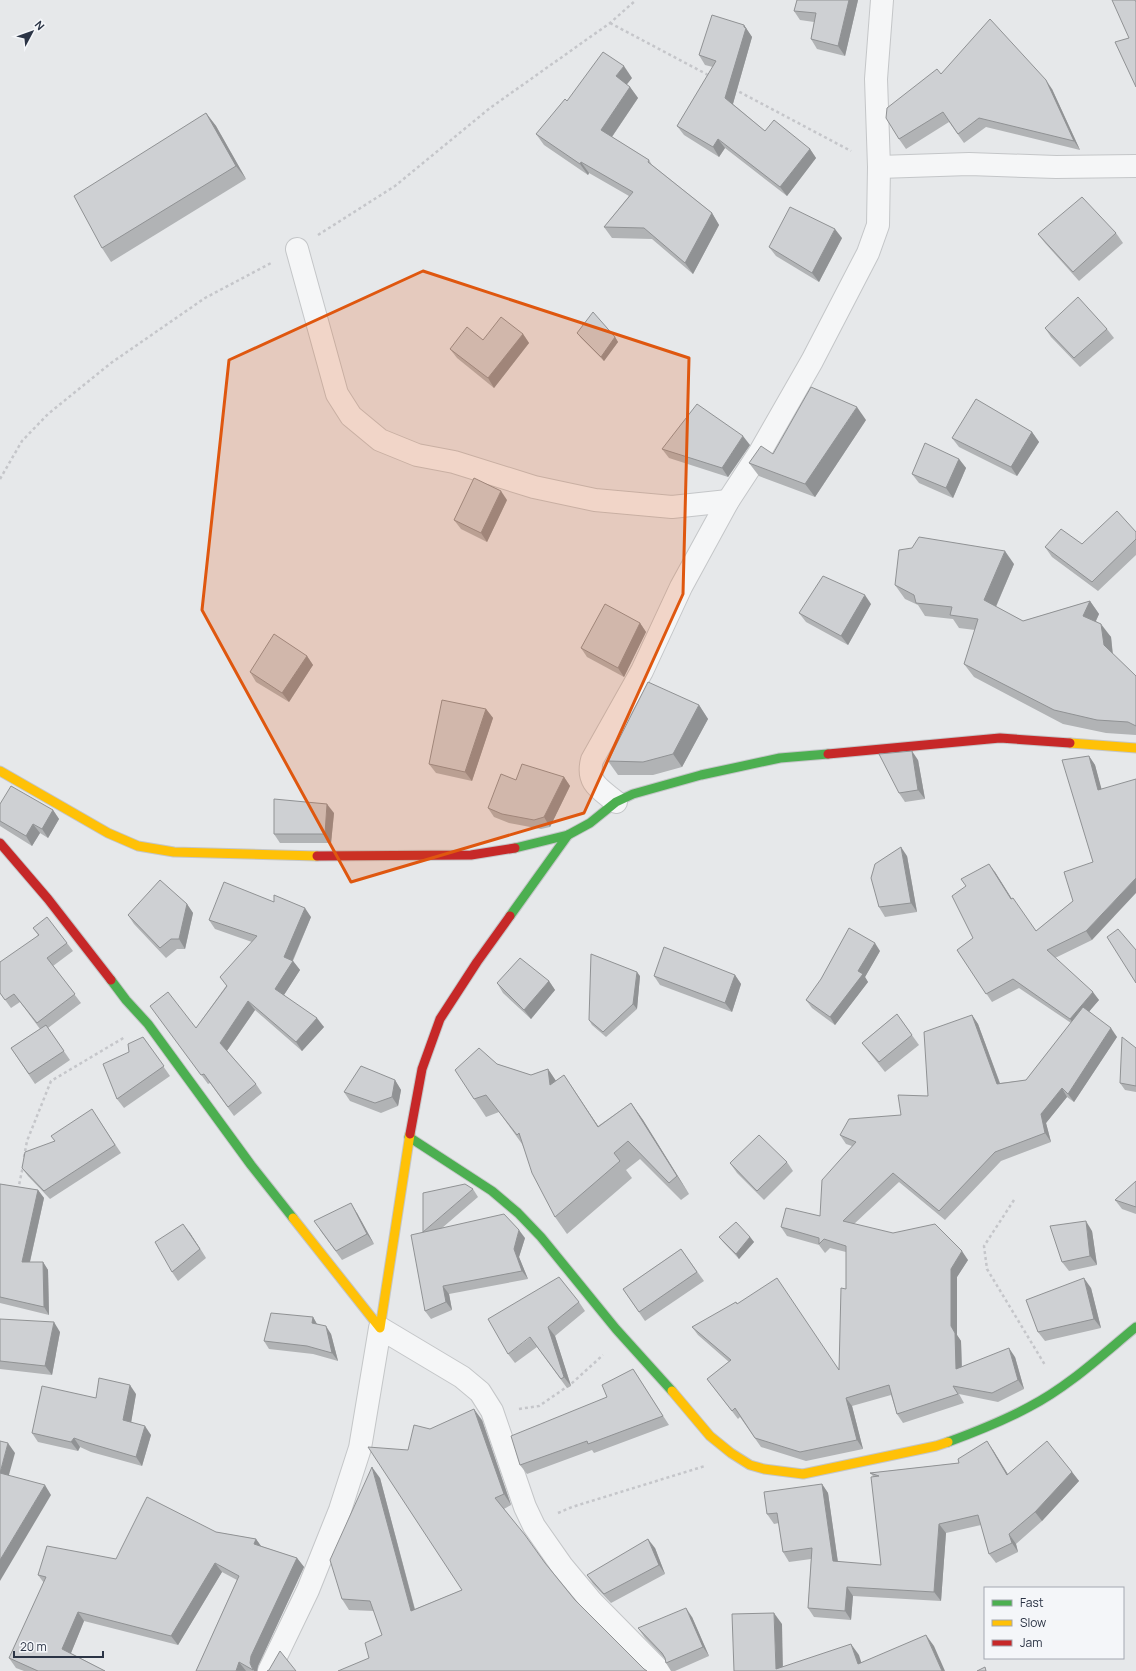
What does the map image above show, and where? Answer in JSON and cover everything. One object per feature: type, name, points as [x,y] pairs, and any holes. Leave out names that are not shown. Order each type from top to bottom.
[{"type":"street","points":[[616,802],[598,788],[594,782],[589,770],[592,760],[642,671],[681,586],[728,501],[760,452],[809,368],[868,253],[878,225],[879,166],[876,79],[882,0]]},
{"type":"street","points":[[879,166],[969,164],[1056,167],[1136,166]]},
{"type":"street","points":[[297,249],[337,394],[351,416],[380,440],[417,455],[454,462],[534,486],[595,500],[672,507],[728,501]]},
{"type":"street","points":[[0,771],[108,833],[138,846],[174,852],[281,856],[471,855],[518,848],[568,835],[590,823],[616,802],[633,794],[701,775],[780,758],[1000,738],[1136,748]]},
{"type":"street","points":[[268,1671],[308,1590],[340,1510],[360,1448],[409,1137],[422,1069],[440,1019],[477,962],[568,835]]},
{"type":"street","points":[[0,843],[48,899],[126,1000],[148,1024],[250,1165],[380,1328],[468,1381],[480,1392],[492,1411],[525,1507],[533,1524],[562,1566],[592,1602],[660,1671]]},
{"type":"street","points":[[409,1137],[492,1191],[518,1213],[541,1237],[623,1337],[681,1401],[710,1436],[736,1456],[750,1464],[764,1469],[803,1474],[936,1446],[988,1427],[1030,1407],[1072,1379],[1136,1327]]},
{"type":"path","points":[[610,23],[714,78]]},
{"type":"path","points":[[727,85],[879,166]]},
{"type":"path","points":[[17,1194],[27,1141],[51,1081],[148,1024]]},
{"type":"path","points":[[1014,1200],[984,1246],[987,1268],[1059,1387]]},
{"type":"path","points":[[492,1411],[539,1406],[571,1384],[623,1337]]},
{"type":"path","points":[[533,1524],[572,1507],[736,1456]]},
{"type":"highlighted area","points":[[423,271],[689,358],[683,594],[584,813],[351,882],[202,610],[229,360]]},
{"type":"building","points":[[797,0],[849,0],[838,46],[811,39],[816,13],[794,11]]},
{"type":"building","points":[[1112,0],[1135,0],[1136,2],[1136,87],[1115,42],[1129,38]]},
{"type":"building","points":[[712,15],[744,25],[746,28],[725,98],[765,131],[774,120],[810,149],[780,187],[718,139],[713,147],[677,126],[716,61],[699,55]]},
{"type":"building","points":[[990,19],[1046,80],[1074,141],[979,118],[958,134],[943,112],[899,139],[886,118],[887,108],[937,69],[941,74]]},
{"type":"building","points":[[603,52],[624,66],[616,76],[630,87],[601,130],[649,160],[648,162],[712,213],[685,263],[644,228],[604,227],[633,192],[581,162],[580,164],[536,134],[565,99],[567,101]]},
{"type":"building","points":[[206,113],[236,166],[102,248],[74,196]]},
{"type":"building","points":[[1082,197],[1116,233],[1073,272],[1038,234]]},
{"type":"building","points":[[790,207],[835,229],[812,273],[769,247]]},
{"type":"building","points":[[1078,297],[1107,329],[1074,358],[1045,328]]},
{"type":"building","points":[[593,312],[615,337],[601,357],[577,333]]},
{"type":"building","points":[[501,317],[523,334],[488,378],[450,349],[467,327],[483,340]]},
{"type":"building","points":[[811,387],[857,407],[805,484],[749,463],[761,446],[773,454]]},
{"type":"building","points":[[976,399],[1032,432],[1011,467],[952,438]]},
{"type":"building","points":[[697,404],[743,436],[722,468],[662,449]]},
{"type":"building","points":[[925,443],[959,459],[946,488],[912,474]]},
{"type":"building","points":[[474,478],[501,491],[481,533],[454,520]]},
{"type":"building","points":[[1117,511],[1136,532],[1136,539],[1092,582],[1045,547],[1061,529],[1082,544]]},
{"type":"building","points":[[919,537],[1005,551],[984,600],[1023,621],[1090,601],[1083,616],[1101,624],[1104,645],[1136,676],[1136,726],[1128,722],[1097,720],[1054,710],[964,664],[978,619],[950,615],[952,607],[916,603],[914,595],[895,585],[899,550],[912,548]]},
{"type":"building","points":[[823,576],[865,595],[841,636],[799,613]]},
{"type":"building","points":[[605,604],[640,623],[618,668],[581,648]]},
{"type":"building","points":[[274,634],[307,656],[282,693],[250,672]]},
{"type":"building","points":[[648,682],[699,705],[673,754],[643,762],[608,761]]},
{"type":"building","points":[[442,700],[486,709],[465,772],[429,764]]},
{"type":"building","points":[[912,751],[918,790],[899,793],[879,754]]},
{"type":"building","points":[[1089,756],[1098,790],[1136,779],[1136,878],[1086,931],[1047,950],[1093,992],[1070,1019],[1013,979],[986,994],[957,950],[973,938],[952,896],[966,886],[961,879],[989,864],[1011,899],[1013,898],[1036,931],[1073,901],[1064,872],[1093,862],[1062,760]]},
{"type":"building","points":[[522,764],[564,777],[544,817],[534,820],[502,814],[488,808],[501,774],[516,780]]},
{"type":"building","points":[[11,786],[53,810],[42,829],[33,824],[26,836],[0,821],[0,804]]},
{"type":"building","points":[[274,799],[327,804],[325,834],[274,834]]},
{"type":"building","points":[[901,847],[911,903],[879,907],[871,878],[875,864]]},
{"type":"building","points":[[160,880],[187,904],[179,939],[171,939],[160,948],[128,915]]},
{"type":"building","points":[[224,882],[274,902],[274,895],[305,908],[284,957],[293,961],[275,989],[317,1018],[296,1042],[248,1001],[220,1043],[256,1084],[228,1107],[204,1074],[201,1075],[150,1006],[168,992],[196,1028],[227,986],[220,977],[257,936],[209,920]]},
{"type":"building","points":[[47,917],[67,943],[47,958],[75,994],[37,1023],[14,994],[5,1000],[0,993],[0,962],[39,935],[33,928]]},
{"type":"building","points":[[849,928],[875,943],[858,971],[863,974],[830,1017],[806,1000],[821,979]]},
{"type":"building","points":[[1118,929],[1136,950],[1136,983],[1107,937]]},
{"type":"building","points":[[664,947],[735,975],[725,1003],[654,976]]},
{"type":"building","points":[[591,954],[637,972],[633,1004],[603,1032],[589,1020]]},
{"type":"building","points":[[520,958],[549,981],[524,1010],[497,983]]},
{"type":"building","points":[[1083,1007],[1111,1028],[1068,1094],[1062,1088],[1041,1114],[1045,1133],[995,1152],[939,1211],[893,1173],[843,1221],[893,1233],[935,1224],[962,1251],[951,1269],[951,1326],[955,1333],[956,1369],[1009,1348],[1018,1380],[992,1393],[953,1386],[958,1394],[897,1414],[889,1385],[846,1398],[857,1440],[800,1452],[755,1438],[735,1408],[732,1411],[707,1379],[731,1360],[692,1327],[736,1302],[737,1304],[777,1278],[839,1370],[841,1288],[846,1289],[846,1246],[824,1239],[819,1244],[819,1238],[781,1227],[786,1208],[820,1216],[822,1180],[856,1142],[840,1135],[849,1119],[901,1115],[898,1095],[928,1096],[924,1032],[972,1015],[997,1084],[1026,1080]]},
{"type":"building","points":[[897,1014],[912,1035],[879,1062],[862,1043]]},
{"type":"building","points":[[46,1025],[64,1051],[29,1074],[11,1048]]},
{"type":"building","points":[[143,1037],[164,1066],[117,1099],[103,1064],[129,1052],[128,1044]]},
{"type":"building","points":[[1122,1037],[1136,1048],[1136,1086],[1120,1083]]},
{"type":"building","points":[[479,1048],[497,1064],[531,1075],[548,1069],[550,1085],[564,1075],[598,1127],[631,1103],[677,1176],[669,1183],[628,1141],[614,1153],[620,1161],[555,1217],[532,1173],[519,1133],[517,1135],[486,1095],[474,1099],[455,1070]]},
{"type":"building","points":[[361,1066],[395,1080],[392,1097],[375,1103],[344,1092]]},
{"type":"building","points":[[92,1109],[115,1145],[44,1191],[22,1168],[25,1152],[55,1141],[51,1136]]},
{"type":"building","points":[[759,1135],[787,1162],[757,1191],[730,1163]]},
{"type":"building","points":[[1136,1181],[1136,1207],[1115,1200]]},
{"type":"building","points":[[0,1184],[38,1190],[22,1262],[43,1262],[44,1307],[0,1297]]},
{"type":"building","points":[[465,1184],[473,1189],[423,1232],[423,1193]]},
{"type":"building","points":[[351,1203],[367,1234],[336,1251],[314,1221]]},
{"type":"building","points":[[504,1214],[519,1230],[514,1249],[522,1271],[443,1286],[446,1302],[425,1311],[411,1235]]},
{"type":"building","points":[[1086,1221],[1090,1256],[1062,1262],[1050,1226]]},
{"type":"building","points":[[736,1222],[750,1237],[736,1254],[719,1237]]},
{"type":"building","points":[[183,1224],[200,1249],[172,1272],[155,1242]]},
{"type":"building","points":[[681,1249],[697,1272],[639,1312],[623,1289]]},
{"type":"building","points":[[559,1277],[579,1302],[548,1327],[564,1377],[561,1379],[530,1337],[508,1354],[488,1319]]},
{"type":"building","points":[[1084,1278],[1094,1319],[1038,1332],[1026,1300]]},
{"type":"building","points":[[271,1313],[313,1317],[312,1323],[326,1326],[332,1353],[307,1346],[264,1341]]},
{"type":"building","points":[[0,1319],[54,1322],[45,1366],[0,1361]]},
{"type":"building","points":[[633,1369],[663,1416],[588,1444],[587,1441],[520,1465],[511,1436],[607,1397],[602,1385]]},
{"type":"building","points":[[99,1378],[130,1385],[123,1420],[145,1426],[136,1457],[74,1438],[71,1442],[32,1433],[42,1386],[96,1398]]},
{"type":"building","points":[[474,1409],[504,1494],[495,1498],[575,1600],[647,1671],[338,1671],[369,1658],[365,1643],[382,1635],[370,1601],[342,1599],[330,1560],[372,1467],[411,1611],[462,1590],[368,1447],[408,1450],[414,1425],[430,1429]]},
{"type":"building","points":[[0,1441],[8,1443],[0,1473]]},
{"type":"building","points":[[987,1441],[1007,1475],[1047,1441],[1072,1472],[1035,1512],[1009,1534],[1012,1543],[989,1554],[978,1515],[939,1524],[934,1592],[847,1587],[845,1611],[808,1608],[812,1548],[783,1552],[777,1513],[767,1514],[764,1492],[822,1484],[833,1561],[881,1565],[871,1477],[879,1476],[870,1473],[959,1463],[958,1459]]},
{"type":"building","points":[[0,1473],[45,1485],[0,1560]]},
{"type":"building","points":[[147,1497],[216,1532],[256,1539],[254,1544],[297,1558],[251,1656],[250,1663],[253,1670],[239,1662],[236,1671],[196,1671],[239,1576],[215,1563],[171,1636],[78,1612],[62,1649],[105,1671],[38,1671],[9,1658],[46,1577],[38,1575],[47,1546],[116,1559]]},
{"type":"building","points":[[648,1539],[659,1565],[604,1594],[587,1575]]},
{"type":"building","points":[[686,1608],[703,1647],[666,1663],[662,1653],[638,1628]]},
{"type":"building","points":[[774,1613],[776,1669],[851,1644],[858,1664],[926,1635],[942,1671],[734,1671],[732,1614]]},
{"type":"building","points":[[280,1651],[296,1671],[267,1671]]},
{"type":"building","points":[[985,1667],[986,1671],[977,1671]]},
{"type":"traffic: fast","points":[[515,848],[568,835],[590,823],[616,802],[633,794],[701,775],[780,758],[828,754]]},
{"type":"traffic: fast","points":[[510,916],[568,835]]},
{"type":"traffic: fast","points":[[111,980],[126,1000],[148,1024],[251,1165],[293,1218]]},
{"type":"traffic: fast","points":[[409,1137],[492,1191],[518,1213],[541,1237],[616,1329],[672,1391]]},
{"type":"traffic: fast","points":[[948,1442],[999,1422],[1043,1399],[1084,1370],[1136,1327]]},
{"type":"traffic: slow","points":[[1070,743],[1136,748]]},
{"type":"traffic: slow","points":[[0,771],[108,833],[138,846],[174,852],[317,856]]},
{"type":"traffic: slow","points":[[293,1218],[380,1328],[410,1134]]},
{"type":"traffic: slow","points":[[672,1391],[710,1436],[731,1453],[750,1465],[764,1469],[803,1474],[936,1446],[948,1442]]},
{"type":"traffic: jam","points":[[828,754],[1000,738],[1070,743]]},
{"type":"traffic: jam","points":[[0,843],[48,899],[111,980]]},
{"type":"traffic: jam","points":[[317,856],[471,855],[515,848]]},
{"type":"traffic: jam","points":[[410,1134],[422,1069],[440,1019],[477,962],[510,916]]}]
